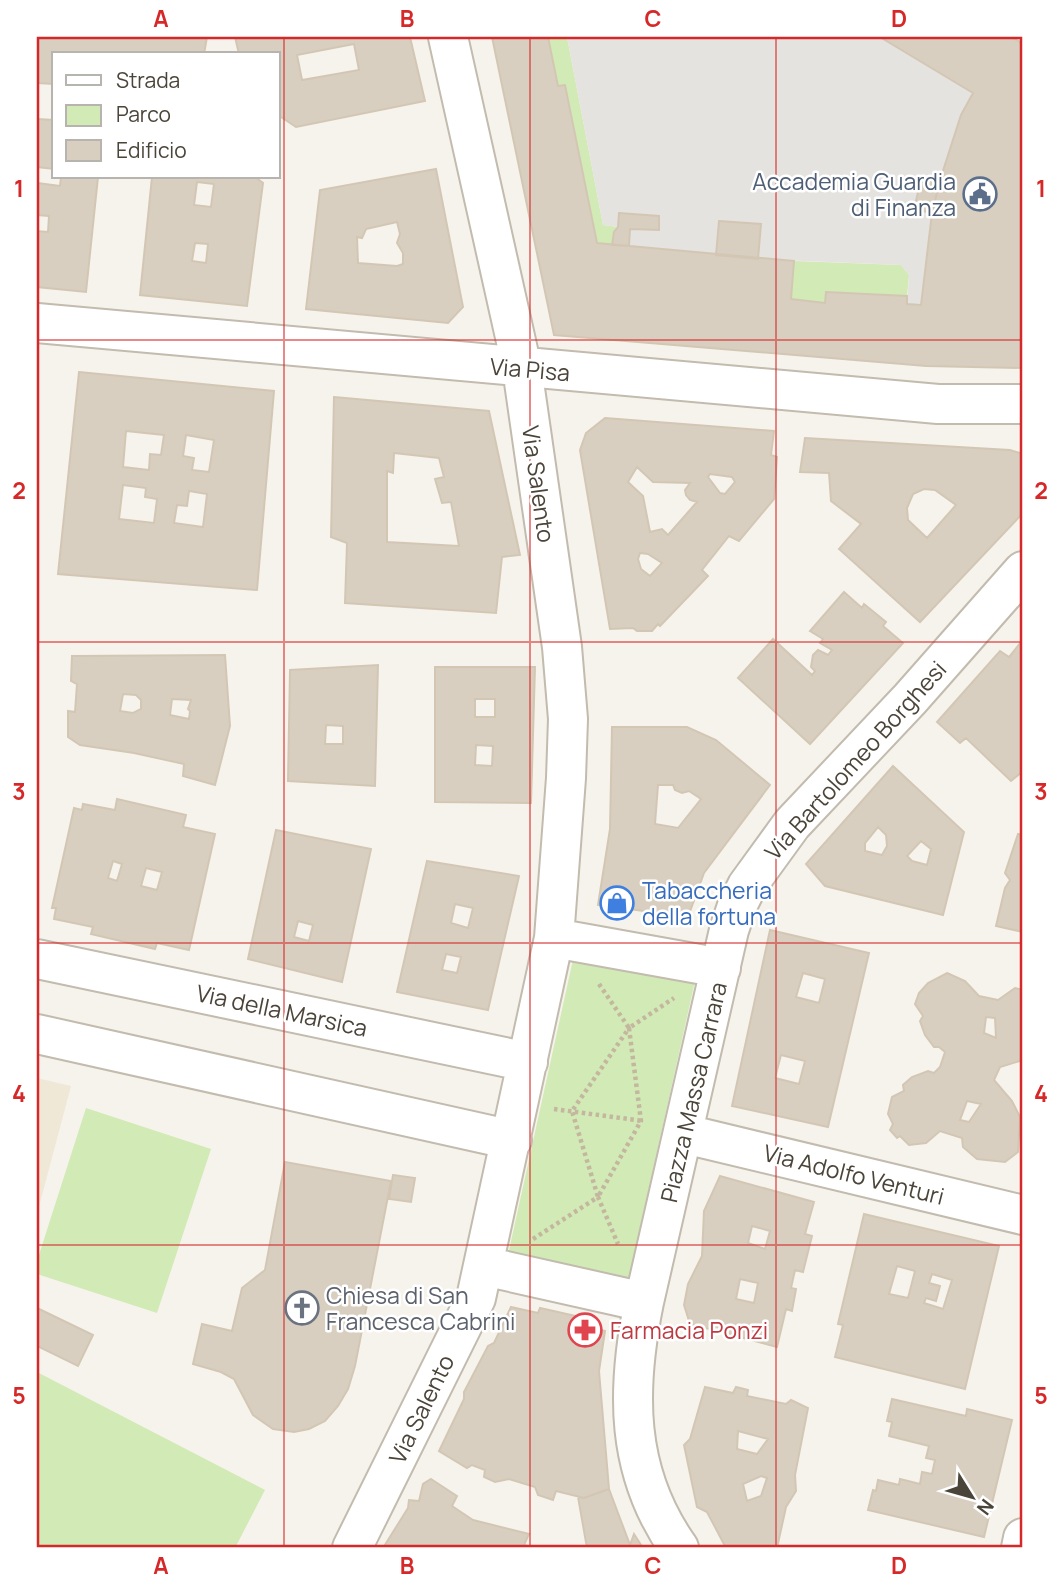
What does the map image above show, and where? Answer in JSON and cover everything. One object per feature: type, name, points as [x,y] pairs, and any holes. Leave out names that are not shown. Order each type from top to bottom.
[{"type":"street","name":"Via Salento","points":[[448,37],[522,368],[560,628],[566,699],[566,778],[554,938]]},
{"type":"street","name":"Via Pisa","points":[[37,323],[938,404],[1023,404]]},
{"type":"street","name":"Via Bartolomeo Borghesi","points":[[721,968],[737,906],[772,850],[792,824],[910,699],[1023,571]]},
{"type":"street","name":"Piazza Massa Carrara","points":[[554,938],[721,968],[669,1129],[633,1379],[638,1459],[652,1499],[679,1548]]},
{"type":"street","points":[[554,938],[484,1266],[644,1302]]},
{"type":"street","name":"Via della Marsica","points":[[37,959],[528,1062]]},
{"type":"street","points":[[37,1034],[512,1140]]},
{"type":"street","name":"Via Adolfo Venturi","points":[[669,1129],[1023,1214]]},
{"type":"street","name":"Via Salento","points":[[352,1548],[476,1298],[484,1266]]},
{"type":"street","points":[[1021,1548],[1023,1538]]},
{"type":"path","points":[[526,1244],[598,1197],[641,1121],[629,1028],[592,975]]},
{"type":"path","points":[[572,1111],[629,1028],[684,992]]},
{"type":"path","points":[[545,1108],[641,1121],[669,1129]]},
{"type":"path","points":[[572,1111],[598,1197],[623,1255]]},
{"type":"shaded area","points":[[567,37],[880,37],[973,93],[962,112],[940,180],[922,176],[914,209],[932,213],[921,305],[907,304],[909,275],[901,265],[758,259],[761,224],[719,221],[716,255],[629,246],[630,229],[658,230],[659,216],[619,213],[618,227],[603,225]]},
{"type":"shaded area","points":[[37,1078],[71,1086],[37,1214]]},
{"type":"green space","points":[[548,37],[567,37],[603,225],[618,227],[614,232],[612,245],[597,243],[565,85],[558,86]]},
{"type":"green space","points":[[794,261],[901,265],[909,275],[907,296],[826,292],[825,303],[791,299]]},
{"type":"green space","points":[[574,955],[695,981],[628,1282],[508,1255]]},
{"type":"green space","points":[[86,1108],[211,1149],[157,1313],[37,1274],[37,1261]]},
{"type":"green space","points":[[37,1372],[265,1490],[235,1548],[37,1548]]},
{"type":"building","points":[[37,37],[207,37],[204,52],[52,52],[52,84],[37,83]]},
{"type":"building","points":[[235,37],[410,37],[425,101],[296,127],[280,116],[280,52],[239,52]],"holes":[[[354,44],[359,70],[302,80],[297,55]]]},
{"type":"building","name":"Accademia Guardia di Finanza","points":[[492,37],[548,37],[558,86],[565,85],[597,243],[794,261],[791,299],[825,303],[826,292],[907,296],[907,304],[921,305],[932,213],[940,180],[961,115],[973,93],[880,37],[1012,37],[1023,44],[1023,368],[926,366],[554,335]]},
{"type":"building","points":[[37,119],[52,120],[52,169],[37,167]]},
{"type":"building","points":[[436,169],[463,307],[448,323],[306,309],[320,190]],"holes":[[[397,222],[400,234],[397,243],[403,253],[403,264],[397,266],[358,263],[357,237],[362,238],[366,229]]]},
{"type":"building","points":[[922,176],[940,180],[932,213],[914,209]]},
{"type":"building","points":[[61,178],[98,178],[86,292],[37,287],[37,231],[48,232],[49,216],[37,215],[37,183],[60,186]]},
{"type":"building","points":[[152,178],[256,178],[263,183],[247,306],[140,295]],"holes":[[[197,182],[214,184],[211,207],[194,205]],[[195,243],[208,244],[206,263],[192,261]]]},
{"type":"building","points":[[619,213],[659,216],[659,230],[630,229],[629,246],[612,245]]},
{"type":"building","points":[[719,221],[761,224],[758,259],[716,255]]},
{"type":"building","points":[[79,372],[274,391],[257,590],[58,574]],"holes":[[[126,431],[164,435],[161,455],[150,454],[149,470],[123,467]],[[186,435],[214,440],[209,472],[192,470],[194,458],[183,456]],[[123,485],[146,488],[145,497],[157,499],[154,523],[119,519]],[[189,491],[207,494],[203,527],[174,523],[177,505],[187,506]]]},
{"type":"building","points":[[334,397],[489,411],[520,555],[502,557],[496,613],[345,603],[347,543],[331,537]],"holes":[[[394,453],[439,458],[444,477],[435,479],[442,503],[451,502],[459,546],[387,542],[387,471],[393,473]]]},
{"type":"building","points":[[605,418],[774,431],[771,455],[777,457],[774,499],[739,541],[729,536],[702,570],[708,576],[652,631],[610,629],[580,450],[586,433]],"holes":[[[637,467],[653,482],[690,483],[685,490],[686,495],[697,502],[668,535],[662,529],[650,532],[643,496],[628,482]],[[710,474],[732,477],[735,482],[725,494],[720,493],[708,477]],[[640,553],[648,554],[662,563],[650,576],[641,569],[638,559]]]},
{"type":"building","points":[[805,438],[1010,450],[1023,454],[1023,513],[920,622],[839,549],[861,524],[831,501],[829,473],[800,472]],"holes":[[[924,489],[935,490],[956,505],[927,538],[908,520],[907,508],[913,494]]]},
{"type":"building","points":[[844,592],[862,608],[864,604],[886,622],[883,626],[903,643],[810,744],[738,678],[773,639],[812,675],[815,671],[811,667],[813,655],[818,650],[828,655],[832,650],[820,643],[823,639],[810,631]]},
{"type":"building","points":[[1021,642],[1023,771],[1011,781],[966,738],[960,743],[937,722],[1000,651],[1009,657]]},
{"type":"building","points":[[225,655],[230,726],[215,785],[183,776],[184,764],[80,745],[68,737],[68,711],[75,712],[77,684],[71,681],[72,656]],"holes":[[[123,694],[136,695],[141,700],[141,709],[133,713],[120,711]],[[172,699],[191,700],[189,719],[170,715]]]},
{"type":"building","points":[[378,665],[375,786],[288,781],[290,670]],"holes":[[[326,725],[343,726],[343,744],[325,744]]]},
{"type":"building","points":[[435,667],[535,667],[531,803],[435,802]],"holes":[[[475,699],[495,699],[495,717],[475,717]],[[476,745],[493,746],[492,766],[475,765]]]},
{"type":"building","points":[[612,727],[687,727],[716,740],[770,785],[704,873],[688,917],[598,905],[610,829]],"holes":[[[658,785],[673,785],[675,790],[682,793],[689,791],[701,799],[678,828],[655,824]]]},
{"type":"building","points":[[893,766],[964,832],[943,915],[825,886],[806,864]],"holes":[[[878,827],[886,835],[887,846],[882,855],[865,851],[865,843]],[[921,841],[931,849],[927,865],[912,861],[907,856]]]},
{"type":"building","points":[[117,799],[186,815],[183,827],[215,834],[189,950],[157,943],[155,949],[91,934],[93,927],[54,919],[56,908],[52,908],[74,808],[82,810],[83,804],[115,810]],"holes":[[[113,861],[122,864],[117,881],[108,878]],[[146,868],[162,872],[157,890],[141,886]]]},
{"type":"building","points":[[276,830],[371,849],[342,982],[248,959]],"holes":[[[298,921],[313,925],[309,941],[294,937]]]},
{"type":"building","points":[[1018,834],[1023,835],[1023,932],[996,926],[1005,888],[1010,880],[1005,873]]},
{"type":"building","points":[[427,861],[519,876],[488,1010],[397,992]],"holes":[[[455,904],[473,908],[468,928],[451,923]],[[446,954],[461,957],[457,973],[442,970]]]},
{"type":"building","points":[[770,930],[869,953],[828,1127],[732,1106]],"holes":[[[803,973],[825,979],[819,1003],[796,997]],[[781,1055],[805,1061],[799,1084],[775,1078]]]},
{"type":"building","points":[[947,973],[965,981],[979,996],[998,1000],[1015,988],[1023,990],[1023,1060],[1000,1067],[994,1080],[1012,1101],[1020,1117],[1018,1152],[1005,1162],[977,1159],[963,1147],[962,1138],[940,1131],[926,1143],[909,1145],[890,1130],[893,1124],[888,1114],[892,1097],[904,1091],[903,1085],[912,1077],[928,1071],[934,1073],[940,1067],[945,1052],[934,1047],[925,1035],[920,1021],[923,1016],[915,1004],[919,993],[928,983]],"holes":[[[986,1017],[995,1018],[996,1038],[984,1033]],[[967,1101],[981,1104],[969,1122],[960,1120]]]},
{"type":"building","name":"Chiesa di San Francesca Cabrini","points":[[285,1162],[391,1181],[355,1366],[348,1389],[325,1421],[309,1429],[294,1432],[273,1429],[253,1415],[234,1379],[221,1372],[193,1364],[202,1324],[232,1331],[242,1288],[265,1270]]},
{"type":"building","points":[[393,1175],[415,1178],[411,1202],[389,1199]]},
{"type":"building","points":[[720,1176],[814,1202],[805,1234],[812,1236],[803,1272],[795,1270],[791,1288],[796,1289],[792,1311],[786,1309],[777,1347],[690,1324],[684,1305],[688,1284],[702,1256],[704,1211]],"holes":[[[752,1226],[770,1231],[765,1249],[748,1243]],[[740,1279],[758,1283],[754,1303],[736,1299]]]},
{"type":"building","points":[[864,1214],[999,1246],[965,1389],[835,1357],[843,1325],[838,1324]],"holes":[[[897,1266],[915,1271],[908,1298],[889,1294]],[[932,1274],[952,1280],[943,1309],[924,1303],[926,1298],[936,1301],[940,1286],[929,1283]]]},
{"type":"building","points":[[511,1307],[538,1313],[540,1308],[576,1316],[577,1324],[605,1331],[599,1371],[609,1489],[584,1498],[556,1491],[553,1500],[538,1495],[535,1487],[509,1479],[495,1482],[484,1477],[485,1470],[472,1465],[467,1468],[439,1451],[464,1399],[464,1392],[488,1346],[494,1343]]},
{"type":"building","points":[[37,1308],[93,1335],[78,1366],[37,1346]]},
{"type":"building","points":[[705,1387],[733,1393],[736,1387],[748,1390],[747,1396],[786,1404],[791,1400],[808,1408],[795,1475],[796,1491],[786,1507],[777,1548],[726,1548],[707,1512],[697,1507],[684,1445],[690,1439]],"holes":[[[738,1431],[768,1439],[757,1454],[737,1449]],[[761,1476],[767,1478],[761,1496],[747,1501],[743,1484]]]},
{"type":"building","points":[[892,1399],[966,1416],[967,1409],[1012,1420],[984,1537],[868,1510],[878,1480],[899,1485],[900,1479],[920,1484],[922,1472],[932,1474],[935,1460],[926,1458],[929,1446],[889,1436],[892,1422],[887,1421]]},
{"type":"building","points":[[431,1479],[457,1496],[452,1506],[473,1520],[529,1534],[524,1545],[535,1548],[383,1548],[408,1508],[409,1500],[419,1501],[423,1484]]},
{"type":"building","points":[[609,1489],[630,1545],[626,1548],[587,1548],[578,1497],[584,1498]]},
{"type":"building","points":[[634,1534],[643,1548],[626,1548]]},
{"type":"place","name":"Accademia Guardia di Finanza","points":[[980,194]]},
{"type":"place","name":"Tabaccheria della fortuna","points":[[617,903]]},
{"type":"place","name":"Chiesa di San Francesca Cabrini","points":[[302,1308]]},
{"type":"place","name":"Farmacia Ponzi","points":[[585,1330]]}]
